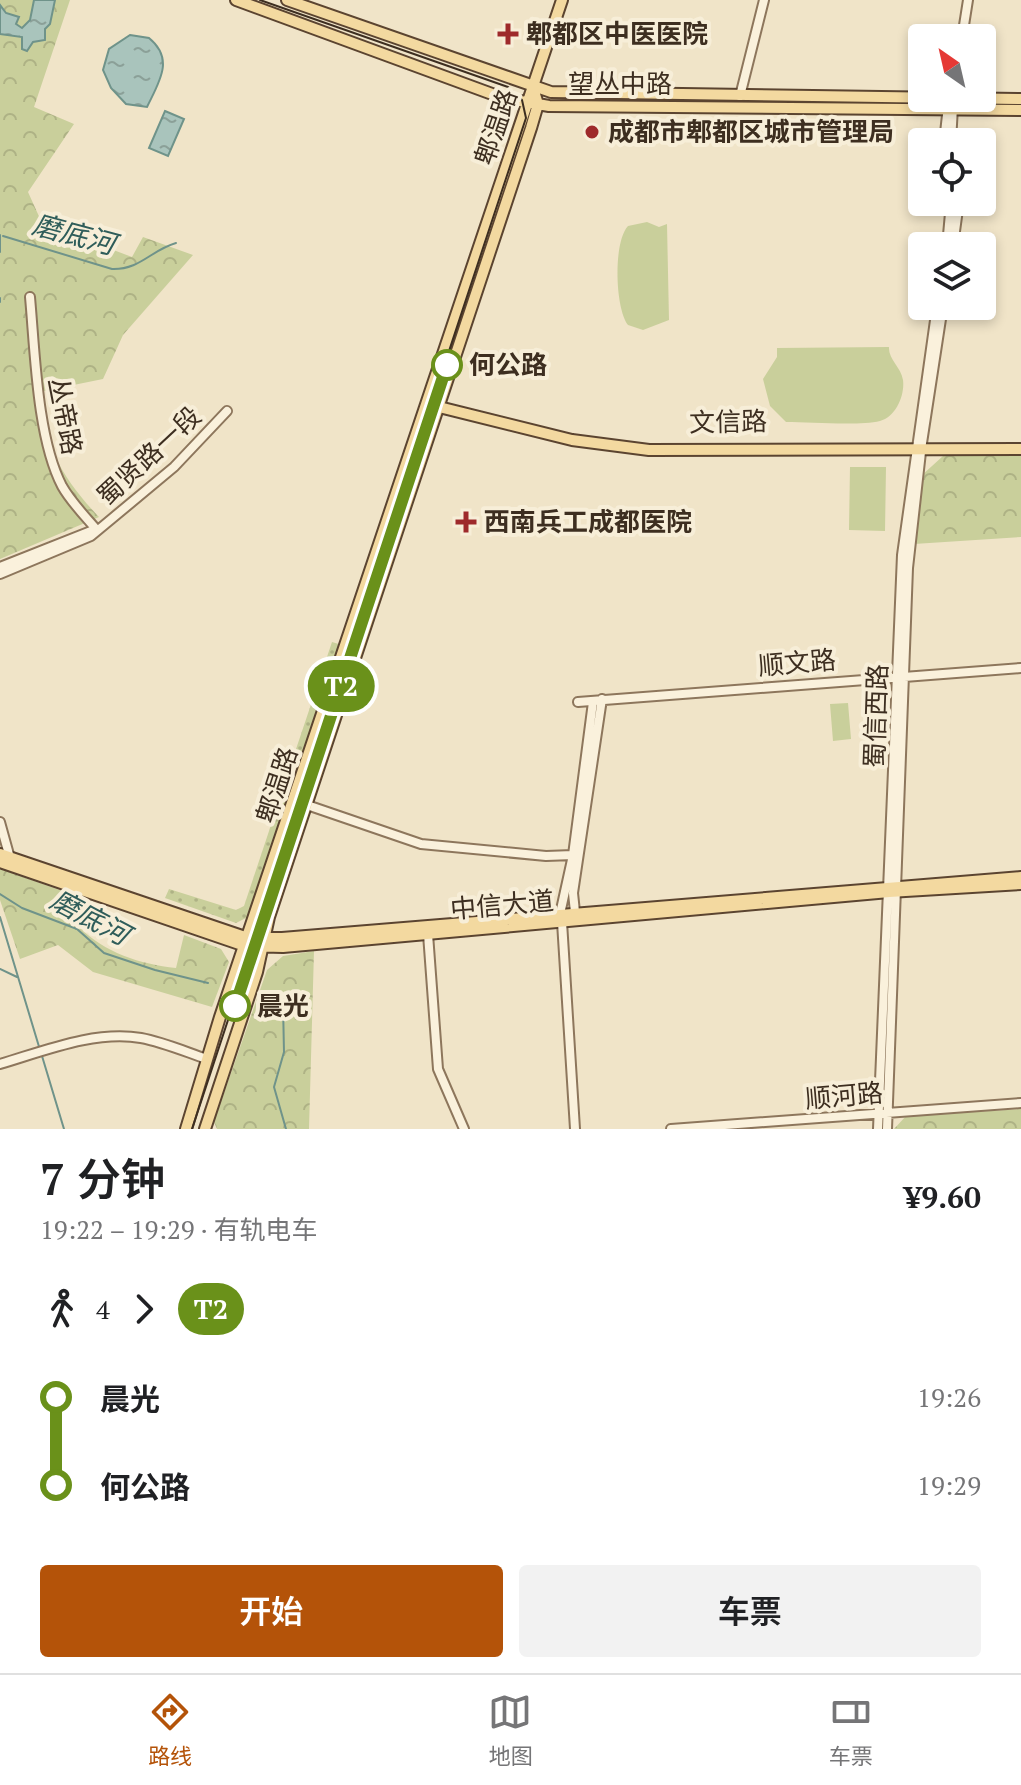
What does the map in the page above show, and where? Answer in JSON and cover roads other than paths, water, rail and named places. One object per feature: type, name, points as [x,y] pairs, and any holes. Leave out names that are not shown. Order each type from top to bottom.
[{"type":"main road","name":"望丛中路","points":[[236,0],[503,98],[538,104],[908,104]]},
{"type":"main road","name":"望丛中路","points":[[287,0],[551,92],[908,102]]},
{"type":"main road","points":[[532,85],[562,0]]},
{"type":"main road","name":"郫温路","points":[[186,1129],[532,85]]},
{"type":"main road","name":"郫温路","points":[[205,1129],[307,805],[538,104],[532,85]]},
{"type":"main road","name":"望丛中路","points":[[996,101],[1021,99]]},
{"type":"main road","name":"望丛中路","points":[[996,108],[1021,110]]},
{"type":"main road","points":[[440,405],[572,440],[649,450],[1021,446]]},
{"type":"main road","name":"中信大道","points":[[3,858],[247,942],[428,934],[561,918],[575,912],[892,889],[1021,884]]},
{"type":"main road","name":"中信大道","points":[[263,942],[1021,877]]},
{"type":"street","points":[[740,96],[764,0]]},
{"type":"street","points":[[964,24],[968,0]]},
{"type":"street","name":"丛帝路","points":[[30,297],[35,364],[50,459],[70,499],[96,529]]},
{"type":"street","name":"蜀信西路","points":[[878,1129],[883,1112],[902,555],[935,320]]},
{"type":"street","name":"蜀信西路","points":[[918,446],[940,320]]},
{"type":"street","name":"蜀贤路一段","points":[[0,574],[91,536],[174,467],[227,411]]},
{"type":"street","name":"蜀贤路一段","points":[[0,567],[96,529]]},
{"type":"street","name":"顺文路","points":[[578,702],[1021,668]]},
{"type":"street","points":[[575,1129],[561,918],[598,701]]},
{"type":"street","points":[[575,912],[573,893],[598,701]]},
{"type":"street","points":[[307,805],[421,844],[573,855]]},
{"type":"street","points":[[0,822],[3,858]]},
{"type":"street","points":[[428,934],[438,1069],[464,1129]]},
{"type":"street","points":[[0,1064],[95,1039],[142,1038],[207,1059]]},
{"type":"street","name":"顺河路","points":[[671,1129],[761,1126],[883,1112],[1021,1103]]},
{"type":"street","name":"蜀信西路","points":[[883,1112],[887,1129]]},
{"type":"water","points":[[34,0],[55,0],[50,24],[45,29],[45,40],[33,42],[27,51],[22,49],[22,37],[0,34],[0,5],[6,13],[19,17],[16,24],[22,28],[30,20]]},
{"type":"water","points":[[130,35],[149,38],[157,46],[163,62],[156,89],[147,107],[126,104],[111,88],[103,70],[109,49]]},
{"type":"water","points":[[165,111],[184,119],[168,156],[149,148]]},
{"type":"waterway","name":"磨底河","points":[[0,235],[0,252]]},
{"type":"waterway","name":"磨底河","points":[[3,236],[112,269],[138,263],[176,243]]},
{"type":"waterway","name":"磨底河","points":[[0,894],[22,908],[77,929],[104,953],[208,983]]},
{"type":"waterway","name":"磨底河","points":[[0,917],[40,1050]]},
{"type":"waterway","points":[[0,969],[17,977]]},
{"type":"waterway","name":"磨底河","points":[[260,997],[283,1004],[284,1052],[274,1087],[286,1129]]},
{"type":"waterway","name":"磨底河","points":[[42,1056],[64,1129]]},
{"type":"tram line","points":[[192,1129],[526,118],[522,100],[508,87],[260,0]]},
{"type":"tram line","name":"T2","points":[[235,1006],[447,365]]},
{"type":"place","name":"郫都区中医医院","points":[[508,34]]},
{"type":"place","name":"成都市郫都区城市管理局","points":[[592,132]]},
{"type":"place","name":"何公路","points":[[447,365]]},
{"type":"place","name":"西南兵工成都医院","points":[[466,522]]},
{"type":"place","name":"晨光","points":[[235,1006]]}]
